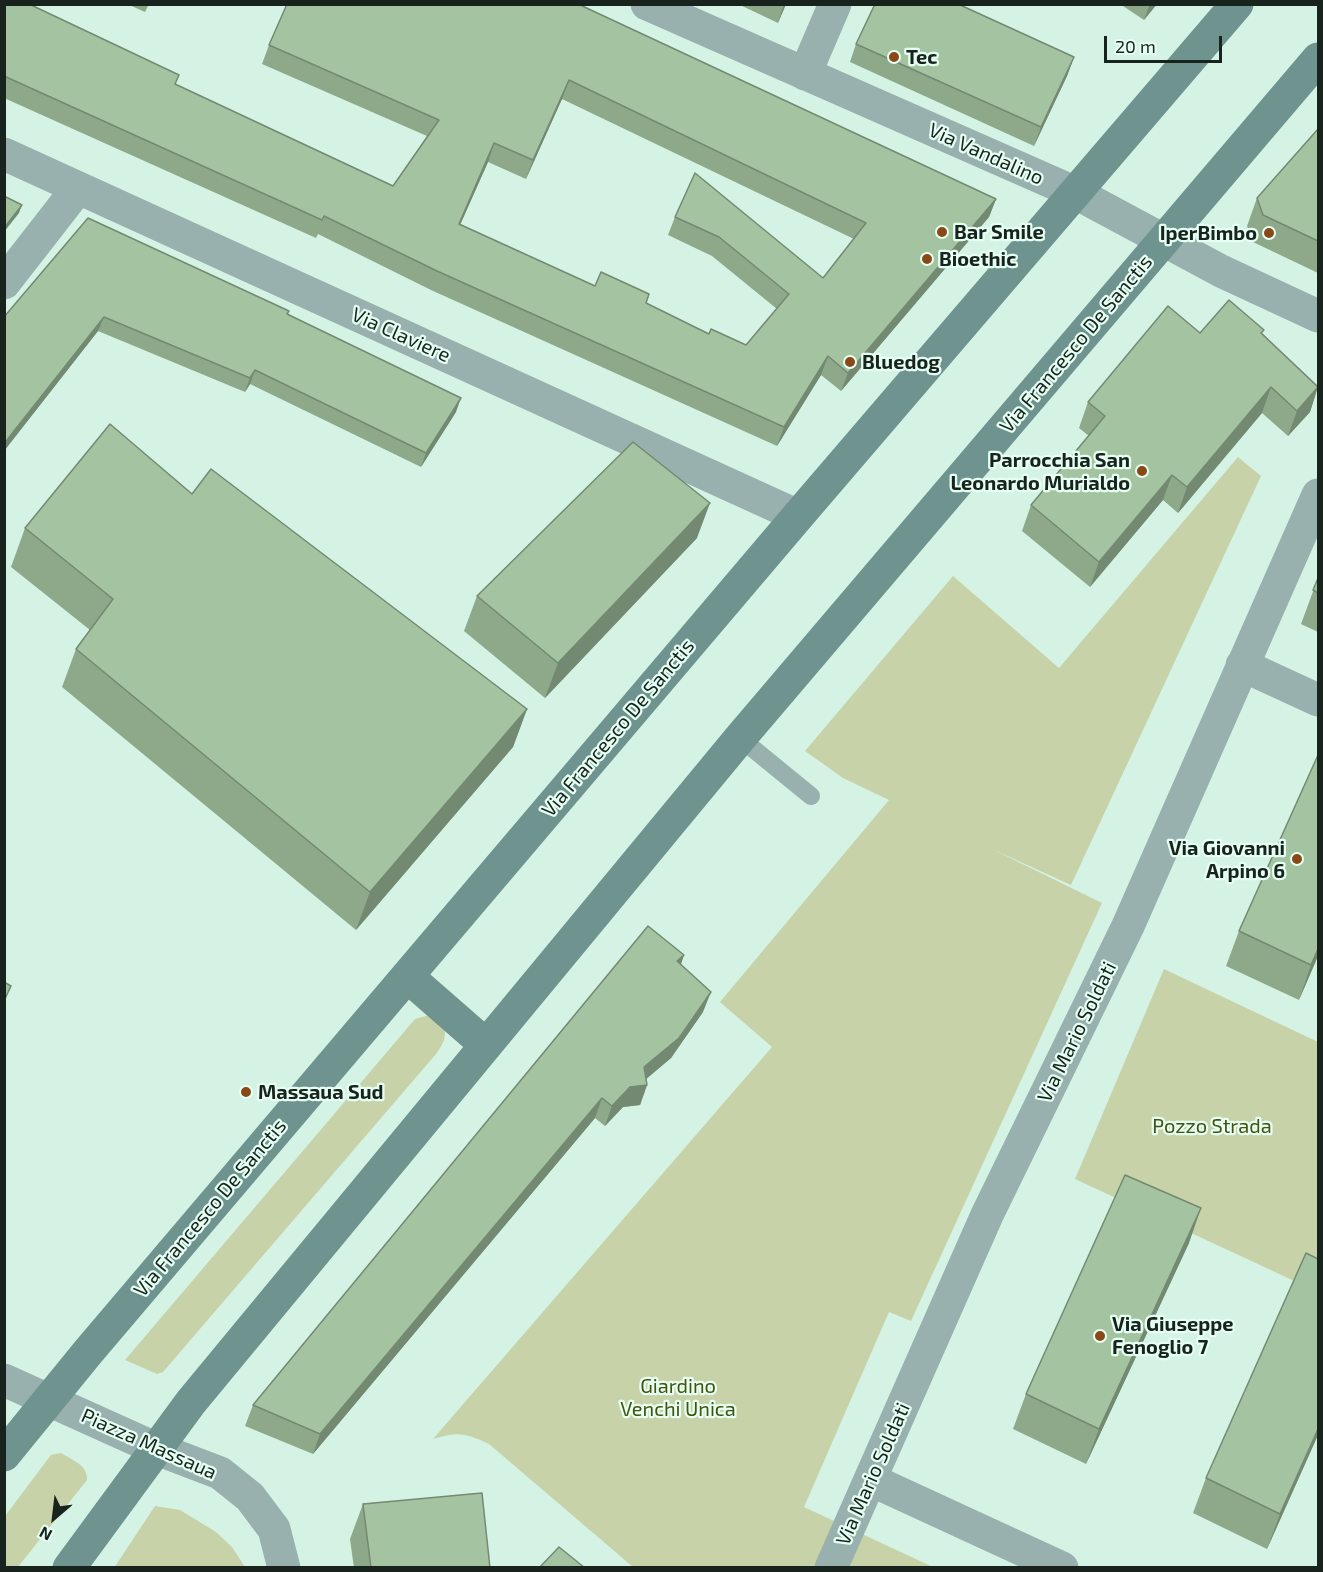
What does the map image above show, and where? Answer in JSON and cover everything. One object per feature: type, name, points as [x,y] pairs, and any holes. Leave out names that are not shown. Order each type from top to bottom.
[{"type":"main road","name":"Via Francesco De Sanctis","points":[[4,1455],[48,1399],[407,976],[1074,192],[1237,4]]},
{"type":"main road","name":"Via Francesco De Sanctis","points":[[69,1568],[191,1402],[740,738],[1318,59]]},
{"type":"main road","points":[[407,976],[486,1045]]},
{"type":"street","name":"Via Vandalino","points":[[648,4],[1074,192],[1221,271],[1318,316]]},
{"type":"street","points":[[805,74],[835,4]]},
{"type":"street","name":"Via Claviere","points":[[4,154],[798,516]]},
{"type":"street","points":[[4,283],[78,188]]},
{"type":"street","name":"Via Mario Soldati","points":[[831,1568],[872,1480],[987,1215],[1128,926],[1318,495]]},
{"type":"street","points":[[1242,665],[1318,700]]},
{"type":"street","name":"Piazza Massaua","points":[[4,1380],[157,1449],[220,1473],[250,1497],[274,1529],[284,1568]]},
{"type":"street","points":[[872,1480],[1062,1568]]},
{"type":"lane","points":[[740,738],[812,796]]},
{"type":"green space","name":"Giardino Venchi Unica","points":[[1238,457],[1261,476],[1071,885],[992,849],[1102,903],[911,1321],[889,1312],[804,1507],[933,1567],[633,1567],[489,1444],[462,1434],[433,1439],[772,1047],[720,1002],[889,800],[843,778],[805,751],[953,576],[1059,668]]},
{"type":"green space","name":"Pozzo Strada","points":[[1164,969],[1318,1042],[1318,1292],[1075,1179]]},
{"type":"green space","points":[[429,1015],[444,1025],[444,1041],[436,1054],[163,1372],[157,1374],[125,1360],[415,1019]]},
{"type":"green space","points":[[61,1453],[85,1470],[87,1480],[18,1567],[5,1567],[5,1516],[51,1455]]},
{"type":"green space","points":[[155,1506],[180,1510],[216,1532],[232,1547],[245,1567],[114,1568]]},
{"type":"building","points":[[4,4],[29,4],[179,75],[175,84],[393,186],[439,120],[269,45],[287,4],[578,4],[996,199],[848,373],[828,356],[784,427],[437,271],[324,216],[322,220],[4,76]],"holes":[[[569,80],[866,223],[823,278],[695,173],[675,217],[719,237],[789,294],[746,345],[711,329],[709,334],[646,303],[649,294],[601,272],[595,286],[459,224],[494,143],[533,160]]]},
{"type":"building","points":[[875,4],[958,4],[1074,57],[1041,127],[856,44]]},
{"type":"building","points":[[1318,129],[1318,241],[1263,215],[1257,198]]},
{"type":"building","points":[[4,196],[22,205],[4,228]]},
{"type":"building","points":[[88,218],[289,311],[287,314],[461,398],[426,453],[255,370],[250,378],[104,317],[4,444],[4,317]]},
{"type":"building","name":"Parrocchia San Leonardo Murialdo","points":[[1229,300],[1264,330],[1261,333],[1318,387],[1297,411],[1271,387],[1187,487],[1172,475],[1099,562],[1031,505],[1105,416],[1088,402],[1168,306],[1200,333]]},
{"type":"building","points":[[110,424],[192,494],[211,469],[527,709],[370,892],[76,649],[113,599],[25,528]]},
{"type":"building","points":[[633,442],[710,503],[558,663],[477,596]]},
{"type":"building","points":[[1318,578],[1318,593],[1313,590]]},
{"type":"building","name":"Via Giovanni Arpino 6","points":[[1318,755],[1318,949],[1311,965],[1239,931]]},
{"type":"building","points":[[648,926],[684,955],[677,961],[711,992],[679,1038],[644,1067],[647,1085],[630,1087],[612,1106],[602,1098],[320,1434],[253,1405]]},
{"type":"building","points":[[4,982],[11,986],[4,1001]]},
{"type":"building","name":"Via Giuseppe Fenoglio 7","points":[[1125,1175],[1201,1208],[1099,1429],[1026,1394]]},
{"type":"building","points":[[1306,1253],[1318,1259],[1318,1429],[1280,1514],[1206,1478]]},
{"type":"building","points":[[482,1493],[490,1568],[371,1568],[363,1504]]},
{"type":"building","points":[[559,1547],[585,1568],[539,1568]]},
{"type":"place","name":"Tec","points":[[894,57]]},
{"type":"place","name":"Bar Smile","points":[[942,232]]},
{"type":"place","name":"IperBimbo","points":[[1269,233]]},
{"type":"place","name":"Bioethic","points":[[927,259]]},
{"type":"place","name":"Bluedog","points":[[850,362]]},
{"type":"place","name":"Parrocchia San Leonardo Murialdo","points":[[1142,471]]},
{"type":"place","name":"Via Giovanni Arpino 6","points":[[1297,859]]},
{"type":"place","name":"Massaua Sud","points":[[246,1092]]},
{"type":"place","name":"Via Giuseppe Fenoglio 7","points":[[1100,1336]]}]
